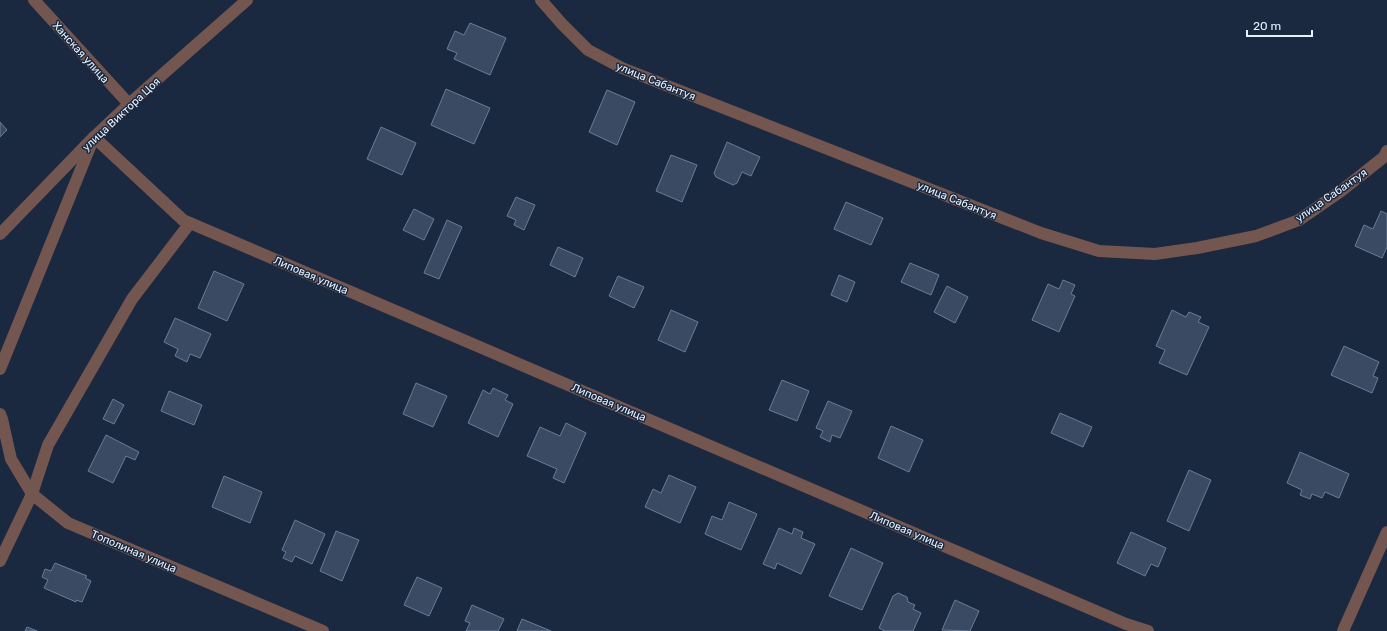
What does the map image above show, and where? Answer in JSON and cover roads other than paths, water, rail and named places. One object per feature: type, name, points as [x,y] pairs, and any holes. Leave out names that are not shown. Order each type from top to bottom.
[{"type":"street","name":"Ханская улица","points":[[34,0],[129,104]]},
{"type":"street","name":"улица Виктора Цоя","points":[[0,234],[94,137],[129,104],[247,0]]},
{"type":"street","name":"улица Сабантуя","points":[[541,0],[588,50],[622,68],[1041,233],[1099,251],[1155,254],[1197,248],[1256,236],[1299,220],[1341,191],[1384,157],[1387,151]]},
{"type":"street","name":"Липовая улица","points":[[94,137],[183,220],[1124,628],[1148,631]]},
{"type":"street","points":[[0,369],[94,137]]},
{"type":"street","points":[[0,561],[32,494],[48,445],[132,299],[190,223]]},
{"type":"street","name":"Тополиная улица","points":[[0,414],[12,459],[32,494],[68,523],[323,631]]},
{"type":"street","points":[[1343,631],[1387,532]]}]
